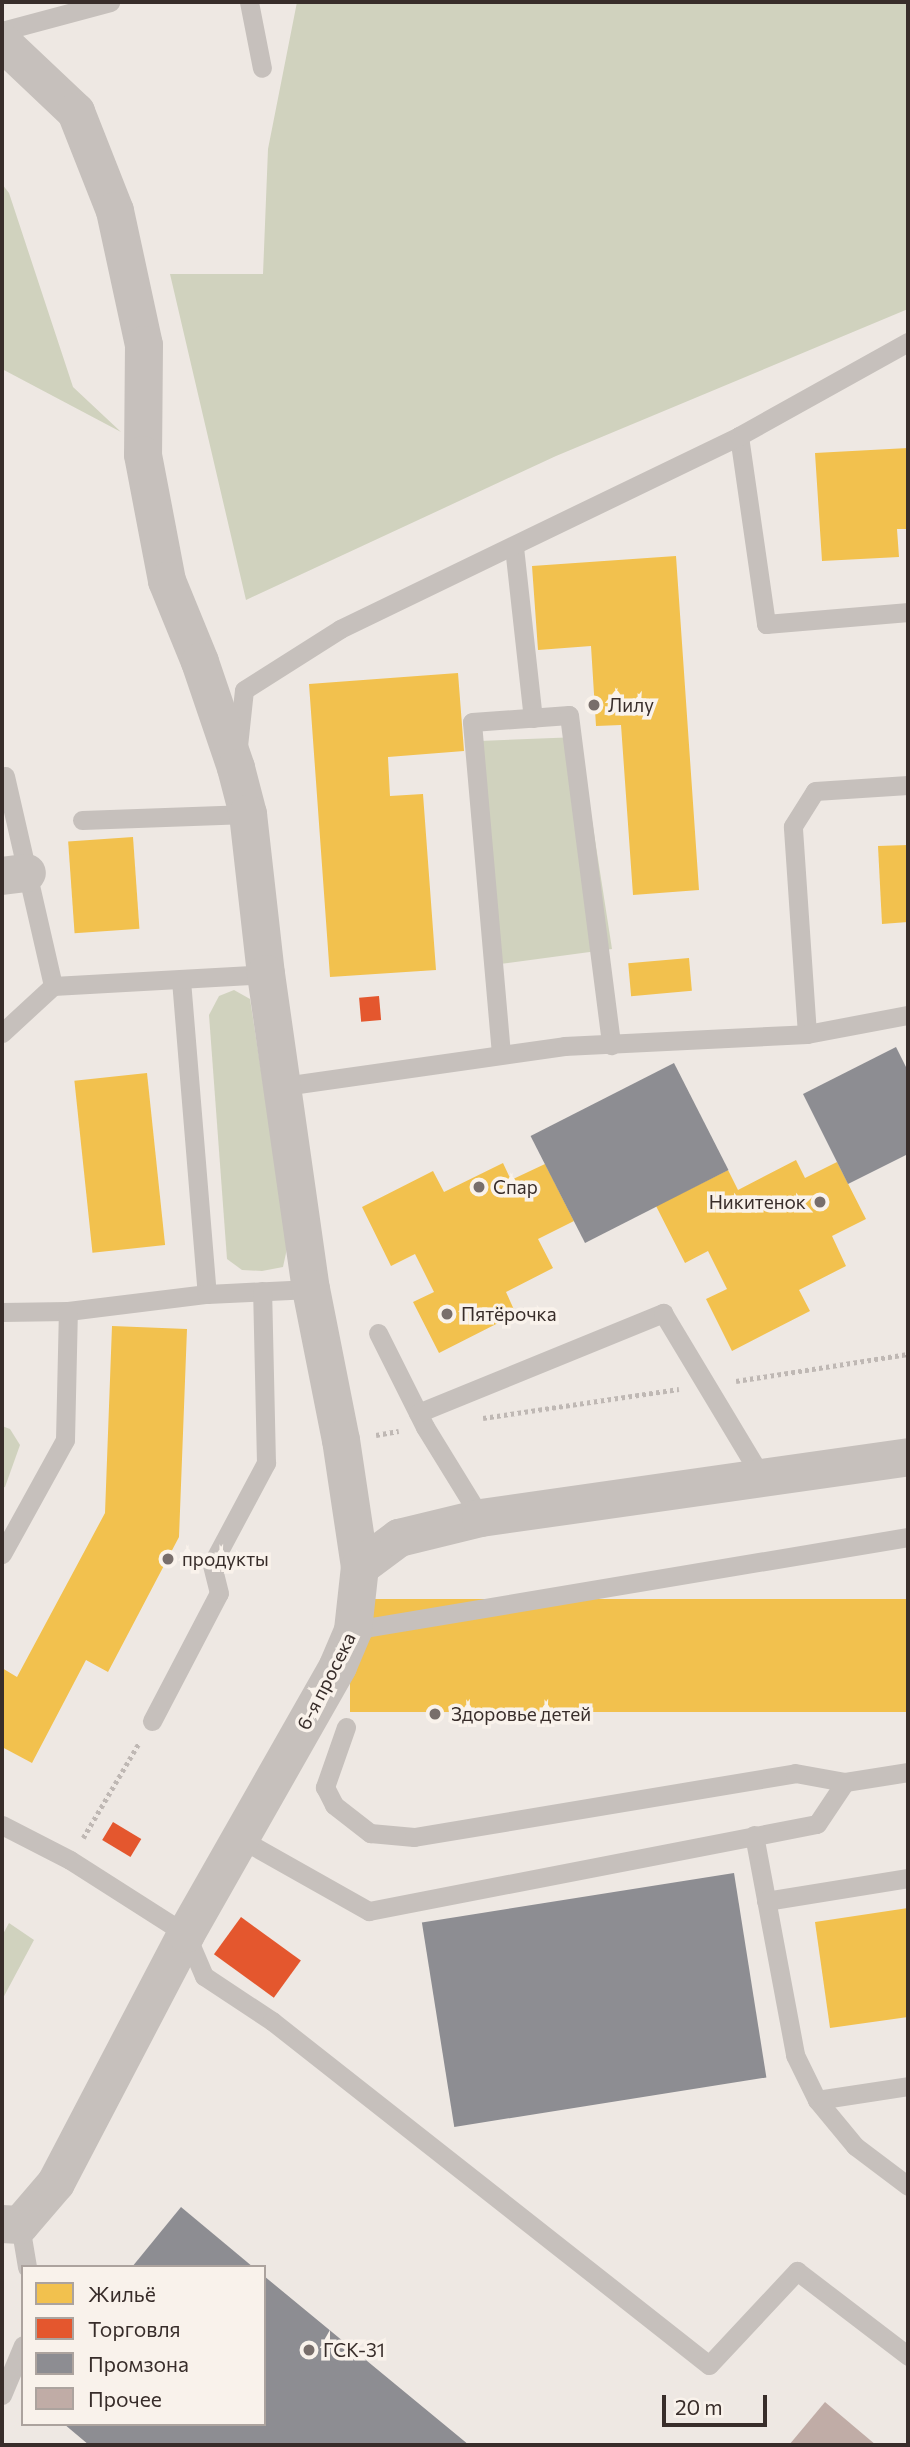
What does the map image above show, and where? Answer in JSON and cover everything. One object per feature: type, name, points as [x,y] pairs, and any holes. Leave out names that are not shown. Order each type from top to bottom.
[{"type":"street","name":"6-я просека","points":[[2,42],[76,112],[114,211],[144,345],[143,455],[167,581],[200,662],[236,768],[247,814],[266,974],[311,1289],[341,1440],[360,1567],[354,1630],[338,1666],[186,1934],[56,2183],[11,2225]]},
{"type":"street","points":[[360,1567],[399,1538],[481,1518],[908,1457]]},
{"type":"lane","points":[[2,31],[110,2]]},
{"type":"lane","points":[[249,2],[262,68]]},
{"type":"lane","points":[[236,768],[244,690],[340,629],[739,436],[908,342]]},
{"type":"lane","points":[[739,436],[765,624],[908,612]]},
{"type":"lane","points":[[514,547],[533,718]]},
{"type":"lane","points":[[501,1054],[472,722],[569,715],[587,878],[611,1045]]},
{"type":"lane","points":[[5,776],[14,875],[53,986]]},
{"type":"lane","points":[[807,1034],[793,826],[815,791],[908,785]]},
{"type":"lane","points":[[82,820],[247,814]]},
{"type":"lane","points":[[2,1033],[53,986],[266,974]]},
{"type":"lane","points":[[181,980],[207,1294]]},
{"type":"lane","points":[[284,1086],[564,1046],[807,1034],[908,1015]]},
{"type":"lane","points":[[2,1312],[68,1311],[207,1294],[311,1289]]},
{"type":"lane","points":[[152,1721],[219,1593],[212,1564],[266,1463],[262,1291]]},
{"type":"lane","points":[[2,1554],[65,1440],[68,1311]]},
{"type":"lane","points":[[421,1420],[663,1313],[762,1478]]},
{"type":"lane","points":[[378,1333],[421,1420],[481,1518]]},
{"type":"lane","points":[[354,1630],[908,1537]]},
{"type":"lane","points":[[346,1727],[326,1787],[334,1805],[370,1833],[414,1837],[794,1773],[845,1782],[908,1772]]},
{"type":"lane","points":[[241,1839],[369,1911],[817,1824],[845,1782]]},
{"type":"lane","points":[[2,1825],[70,1860],[186,1934],[204,1976],[272,2021],[709,2365],[797,2271],[908,2356]]},
{"type":"lane","points":[[754,1835],[794,2055],[817,2100],[855,2146],[908,2186]]},
{"type":"lane","points":[[766,1901],[908,1878]]},
{"type":"lane","points":[[817,2100],[908,2086]]},
{"type":"lane","points":[[11,2225],[26,2265]]},
{"type":"lane","points":[[2,2395],[21,2351]]},
{"type":"path","points":[[341,1440],[421,1420],[707,1385],[908,1354]]},
{"type":"path","points":[[70,1860],[152,1721]]},
{"type":"green space","points":[[297,2],[908,2],[908,309],[556,456],[246,600],[170,274],[263,274],[268,149]]},
{"type":"green space","points":[[2,184],[9,193],[73,387],[121,432],[2,369]]},
{"type":"green space","points":[[579,737],[612,949],[500,964],[480,741]]},
{"type":"green space","points":[[234,990],[250,999],[288,1244],[283,1267],[262,1271],[242,1270],[227,1259],[209,1015],[219,996]]},
{"type":"green space","points":[[2,1426],[10,1429],[20,1445],[5,1487],[2,1488]]},
{"type":"green space","points":[[9,1923],[34,1940],[2,2000],[2,1936]]},
{"type":"building: Жильё","points":[[908,448],[908,529],[897,529],[899,557],[822,561],[815,453]]},
{"type":"building: Жильё","points":[[676,556],[699,890],[633,895],[621,725],[596,726],[591,646],[538,650],[532,566]]},
{"type":"building: Жильё","points":[[458,673],[464,751],[388,757],[390,796],[423,794],[436,970],[330,977],[309,684]]},
{"type":"building: Жильё","points":[[133,837],[139,929],[75,933],[68,842]]},
{"type":"building: Жильё","points":[[908,845],[908,922],[882,924],[878,846]]},
{"type":"building: Жильё","points":[[689,958],[692,991],[631,996],[628,963]]},
{"type":"building: Жильё","points":[[147,1073],[165,1245],[92,1253],[74,1081]]},
{"type":"building: Жильё","points":[[796,1160],[805,1178],[837,1162],[866,1219],[832,1236],[846,1266],[799,1290],[810,1311],[732,1351],[706,1299],[727,1289],[708,1251],[685,1263],[656,1206],[728,1170],[738,1190]]},
{"type":"building: Жильё","points":[[503,1163],[511,1180],[545,1164],[574,1221],[538,1239],[553,1268],[506,1292],[516,1314],[439,1353],[413,1302],[434,1292],[415,1254],[391,1266],[362,1207],[433,1171],[444,1192]]},
{"type":"building: Жильё","points":[[112,1326],[187,1329],[179,1537],[108,1672],[86,1660],[32,1763],[2,1747],[2,1668],[17,1677],[105,1513]]},
{"type":"building: Жильё","points":[[350,1599],[908,1599],[908,1712],[350,1712]]},
{"type":"building: Жильё","points":[[908,1908],[908,2017],[830,2028],[815,1922]]},
{"type":"building: Торговля","points":[[379,996],[381,1020],[361,1022],[359,998]]},
{"type":"building: Торговля","points":[[113,1822],[141,1839],[130,1857],[102,1840]]},
{"type":"building: Торговля","points":[[241,1917],[301,1960],[274,1998],[214,1954]]},
{"type":"building: Промзона","points":[[896,1047],[908,1071],[908,1154],[848,1184],[803,1094]]},
{"type":"building: Промзона","points":[[674,1063],[728,1170],[585,1243],[531,1136]]},
{"type":"building: Промзона","points":[[734,1873],[766,2077],[454,2127],[422,1922]]},
{"type":"building: Промзона","points":[[181,2207],[251,2265],[134,2265]]},
{"type":"building: Промзона","name":"ГСК-31","points":[[266,2278],[469,2445],[89,2445],[66,2426],[266,2426]]},
{"type":"building: Прочее","points":[[825,2402],[876,2445],[789,2445]]},
{"type":"place","name":"Лилу","points":[[594,705]]},
{"type":"place","name":"Спар","points":[[479,1187]]},
{"type":"place","name":"Никитенок","points":[[820,1202]]},
{"type":"place","name":"Пятёрочка","points":[[447,1314]]},
{"type":"place","name":"продукты","points":[[168,1559]]},
{"type":"place","name":"Здоровье детей","points":[[435,1714]]},
{"type":"place","name":"ГСК-31","points":[[309,2350]]}]
